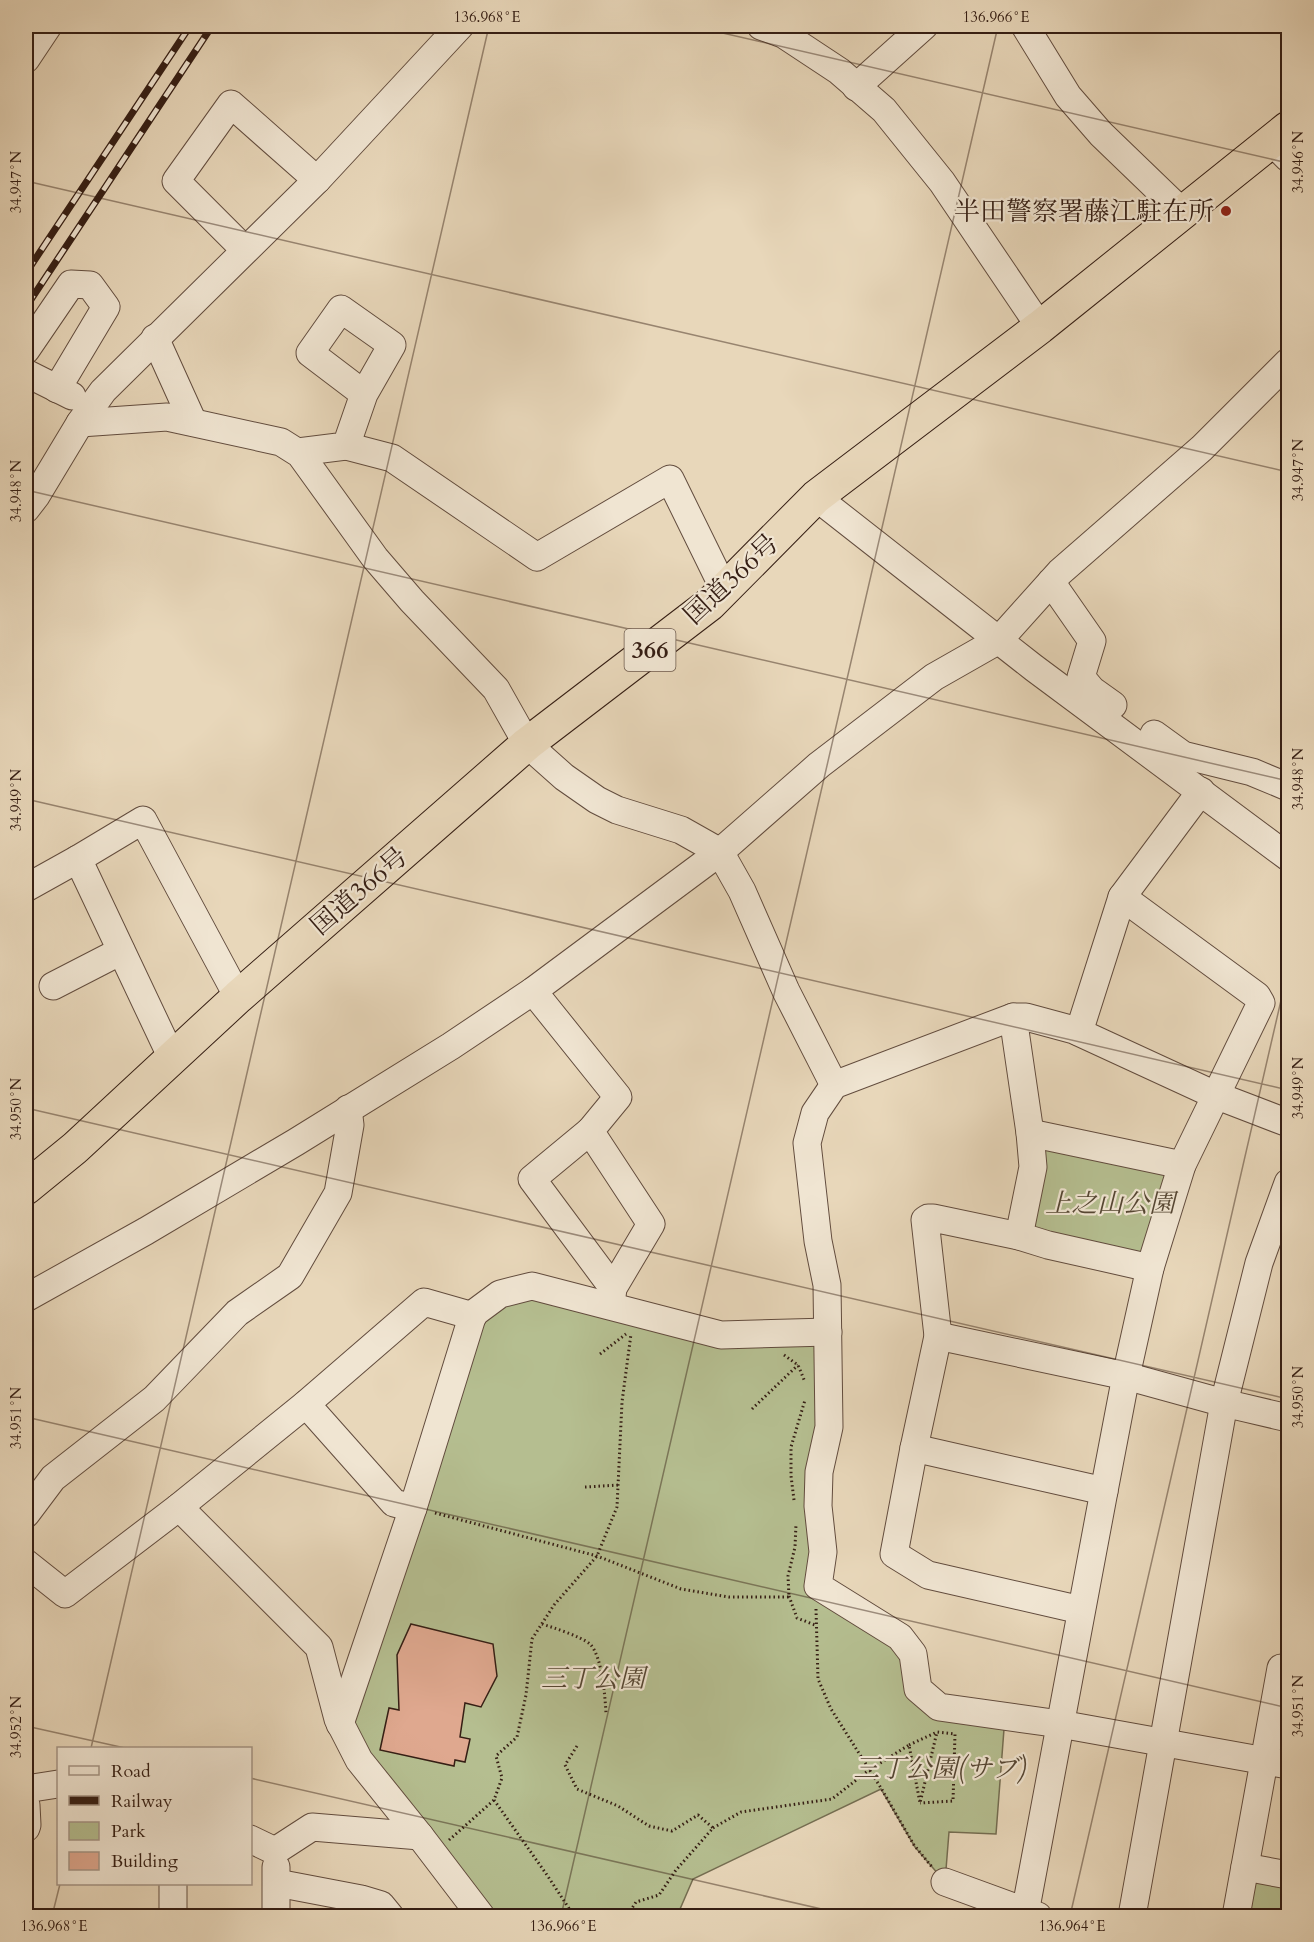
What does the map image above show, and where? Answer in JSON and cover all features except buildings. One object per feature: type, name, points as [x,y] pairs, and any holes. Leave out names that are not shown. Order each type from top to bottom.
[{"type":"highway","name":"国道366号","points":[[26,1188],[75,1148],[238,997],[527,744],[710,604],[816,497],[1184,214],[1283,143]]},
{"type":"street","points":[[26,59],[48,26]]},
{"type":"street","points":[[26,509],[103,391],[317,180],[460,26]]},
{"type":"street","points":[[761,26],[783,34],[839,71],[884,110],[942,182],[1040,327]]},
{"type":"street","points":[[856,87],[924,26]]},
{"type":"street","points":[[1025,26],[1068,96],[1101,134],[1184,214]]},
{"type":"street","points":[[245,250],[176,181],[231,104],[317,180]]},
{"type":"street","points":[[26,350],[70,284],[90,285],[106,307],[57,389]]},
{"type":"street","points":[[155,338],[194,422]]},
{"type":"street","points":[[26,1298],[146,1231],[348,1109],[451,1046],[533,991],[720,852],[819,765],[934,677],[999,640],[1060,572],[1202,448],[1288,362]]},
{"type":"street","points":[[26,373],[57,389],[86,415],[167,417],[281,442],[297,452],[375,558],[412,601],[496,689],[527,744],[564,777],[597,800],[617,810],[681,830],[720,852],[742,891],[786,991],[834,1085]]},
{"type":"street","points":[[346,446],[364,394]]},
{"type":"street","points":[[297,452],[346,446],[392,458],[537,557],[670,479],[724,589]]},
{"type":"street","points":[[816,497],[999,640],[1288,857]]},
{"type":"street","points":[[1051,582],[1092,641],[1081,677],[1092,690],[1183,755],[1252,772],[1288,787]]},
{"type":"street","points":[[1079,1032],[1122,897],[1201,791]]},
{"type":"street","points":[[26,888],[143,820],[238,997]]},
{"type":"street","points":[[78,859],[172,1058]]},
{"type":"street","points":[[945,1882],[1032,1915],[1060,1724],[1126,1376],[1150,1268],[1182,1165],[1261,1004],[1257,996],[1122,897]]},
{"type":"street","points":[[53,986],[122,951]]},
{"type":"street","points":[[533,991],[618,1097],[590,1131],[532,1179],[612,1297]]},
{"type":"street","points":[[1013,1017],[1033,1167],[1020,1236]]},
{"type":"street","points":[[1276,1762],[1060,1724],[939,1707],[918,1689],[913,1654],[900,1637],[818,1586],[823,1552],[818,1506],[819,1472],[829,1427],[827,1285],[818,1241],[807,1143],[815,1113],[834,1085],[1013,1017],[1026,1017],[1079,1032],[1215,1095],[1288,1123]]},
{"type":"street","points":[[26,1514],[53,1478],[154,1399],[237,1313],[290,1276],[338,1193],[350,1125],[348,1109]]},
{"type":"street","points":[[590,1131],[651,1224],[612,1297]]},
{"type":"street","points":[[1030,1132],[1182,1165]]},
{"type":"street","points":[[1132,1917],[1224,1403],[1259,1263],[1288,1184]]},
{"type":"street","points":[[1081,1610],[928,1575],[894,1554],[938,1336],[925,1220],[933,1218],[1020,1236],[1048,1245],[1150,1268]]},
{"type":"street","points":[[340,1724],[413,1508],[473,1316],[501,1294],[532,1286],[612,1297],[721,1335],[828,1332]]},
{"type":"street","points":[[26,1563],[65,1594],[179,1507],[306,1404],[424,1302],[473,1316]]},
{"type":"street","points":[[938,1336],[1126,1376],[1288,1418]]},
{"type":"street","points":[[306,1404],[394,1503],[413,1508]]},
{"type":"street","points":[[914,1448],[1104,1491]]},
{"type":"street","points":[[179,1507],[319,1647],[340,1724],[358,1760],[427,1845],[481,1917]]},
{"type":"street","points":[[1236,1917],[1245,1868],[1276,1762],[1281,1668],[1288,1670]]},
{"type":"street","points":[[26,1789],[57,1784]]},
{"type":"street","points":[[26,1805],[26,1828]]},
{"type":"street","points":[[275,1851],[312,1827],[427,1845]]},
{"type":"street","points":[[252,1840],[275,1851]]},
{"type":"street","points":[[275,1851],[276,1917]]},
{"type":"street","points":[[1245,1868],[1288,1875]]},
{"type":"street","points":[[277,1883],[360,1908],[381,1905],[390,1917]]},
{"type":"street","points":[[173,1885],[173,1917]]},
{"type":"path","points":[[427,1845],[460,1828],[495,1800],[502,1778],[496,1756],[517,1737],[526,1695],[532,1639],[554,1605],[597,1556],[617,1508],[620,1485],[622,1402],[632,1329],[600,1354]]},
{"type":"path","points":[[778,1352],[798,1365],[804,1379],[805,1389]]},
{"type":"path","points":[[752,1409],[798,1365]]},
{"type":"path","points":[[795,1507],[791,1476],[791,1448],[806,1399]]},
{"type":"path","points":[[585,1487],[620,1485]]},
{"type":"path","points":[[413,1508],[597,1556],[681,1589],[729,1597],[789,1596]]},
{"type":"path","points":[[796,1518],[795,1547],[788,1576],[789,1596],[797,1618],[815,1624]]},
{"type":"path","points":[[818,1586],[815,1624],[818,1680],[831,1710],[914,1845],[945,1882]]},
{"type":"path","points":[[542,1624],[566,1632],[591,1645],[602,1671],[606,1713]]},
{"type":"path","points":[[920,1803],[937,1732]]},
{"type":"path","points":[[627,1917],[636,1902],[659,1895],[676,1870],[713,1828],[741,1812],[832,1799],[869,1770],[909,1744],[937,1732],[955,1734],[952,1801],[920,1803]]},
{"type":"path","points":[[909,1744],[920,1803]]},
{"type":"path","points":[[577,1746],[565,1765],[577,1789],[618,1806],[649,1826],[672,1831],[698,1815],[713,1828]]},
{"type":"path","points":[[495,1800],[574,1917]]},
{"type":"green space","name":"上之山公園","points":[[1038,1145],[1167,1168],[1144,1253],[1032,1231]]},
{"type":"green space","name":"三丁公園","points":[[532,1286],[721,1335],[828,1332],[818,1586],[900,1637],[918,1689],[1005,1716],[996,1834],[949,1832],[945,1882],[915,1847],[881,1789],[693,1879],[677,1916],[481,1916],[340,1724],[473,1316]]},
{"type":"green space","points":[[1245,1867],[1288,1875],[1288,1916],[1236,1916]]},
{"type":"railway","points":[[26,273],[190,26]]},
{"type":"railway","points":[[26,307],[212,26]]},
{"type":"place","name":"半田警察署藤江駐在所","points":[[1226,211]]},
{"type":"park label","name":"三丁公園(サブ)","points":[[940,1768]]}]
